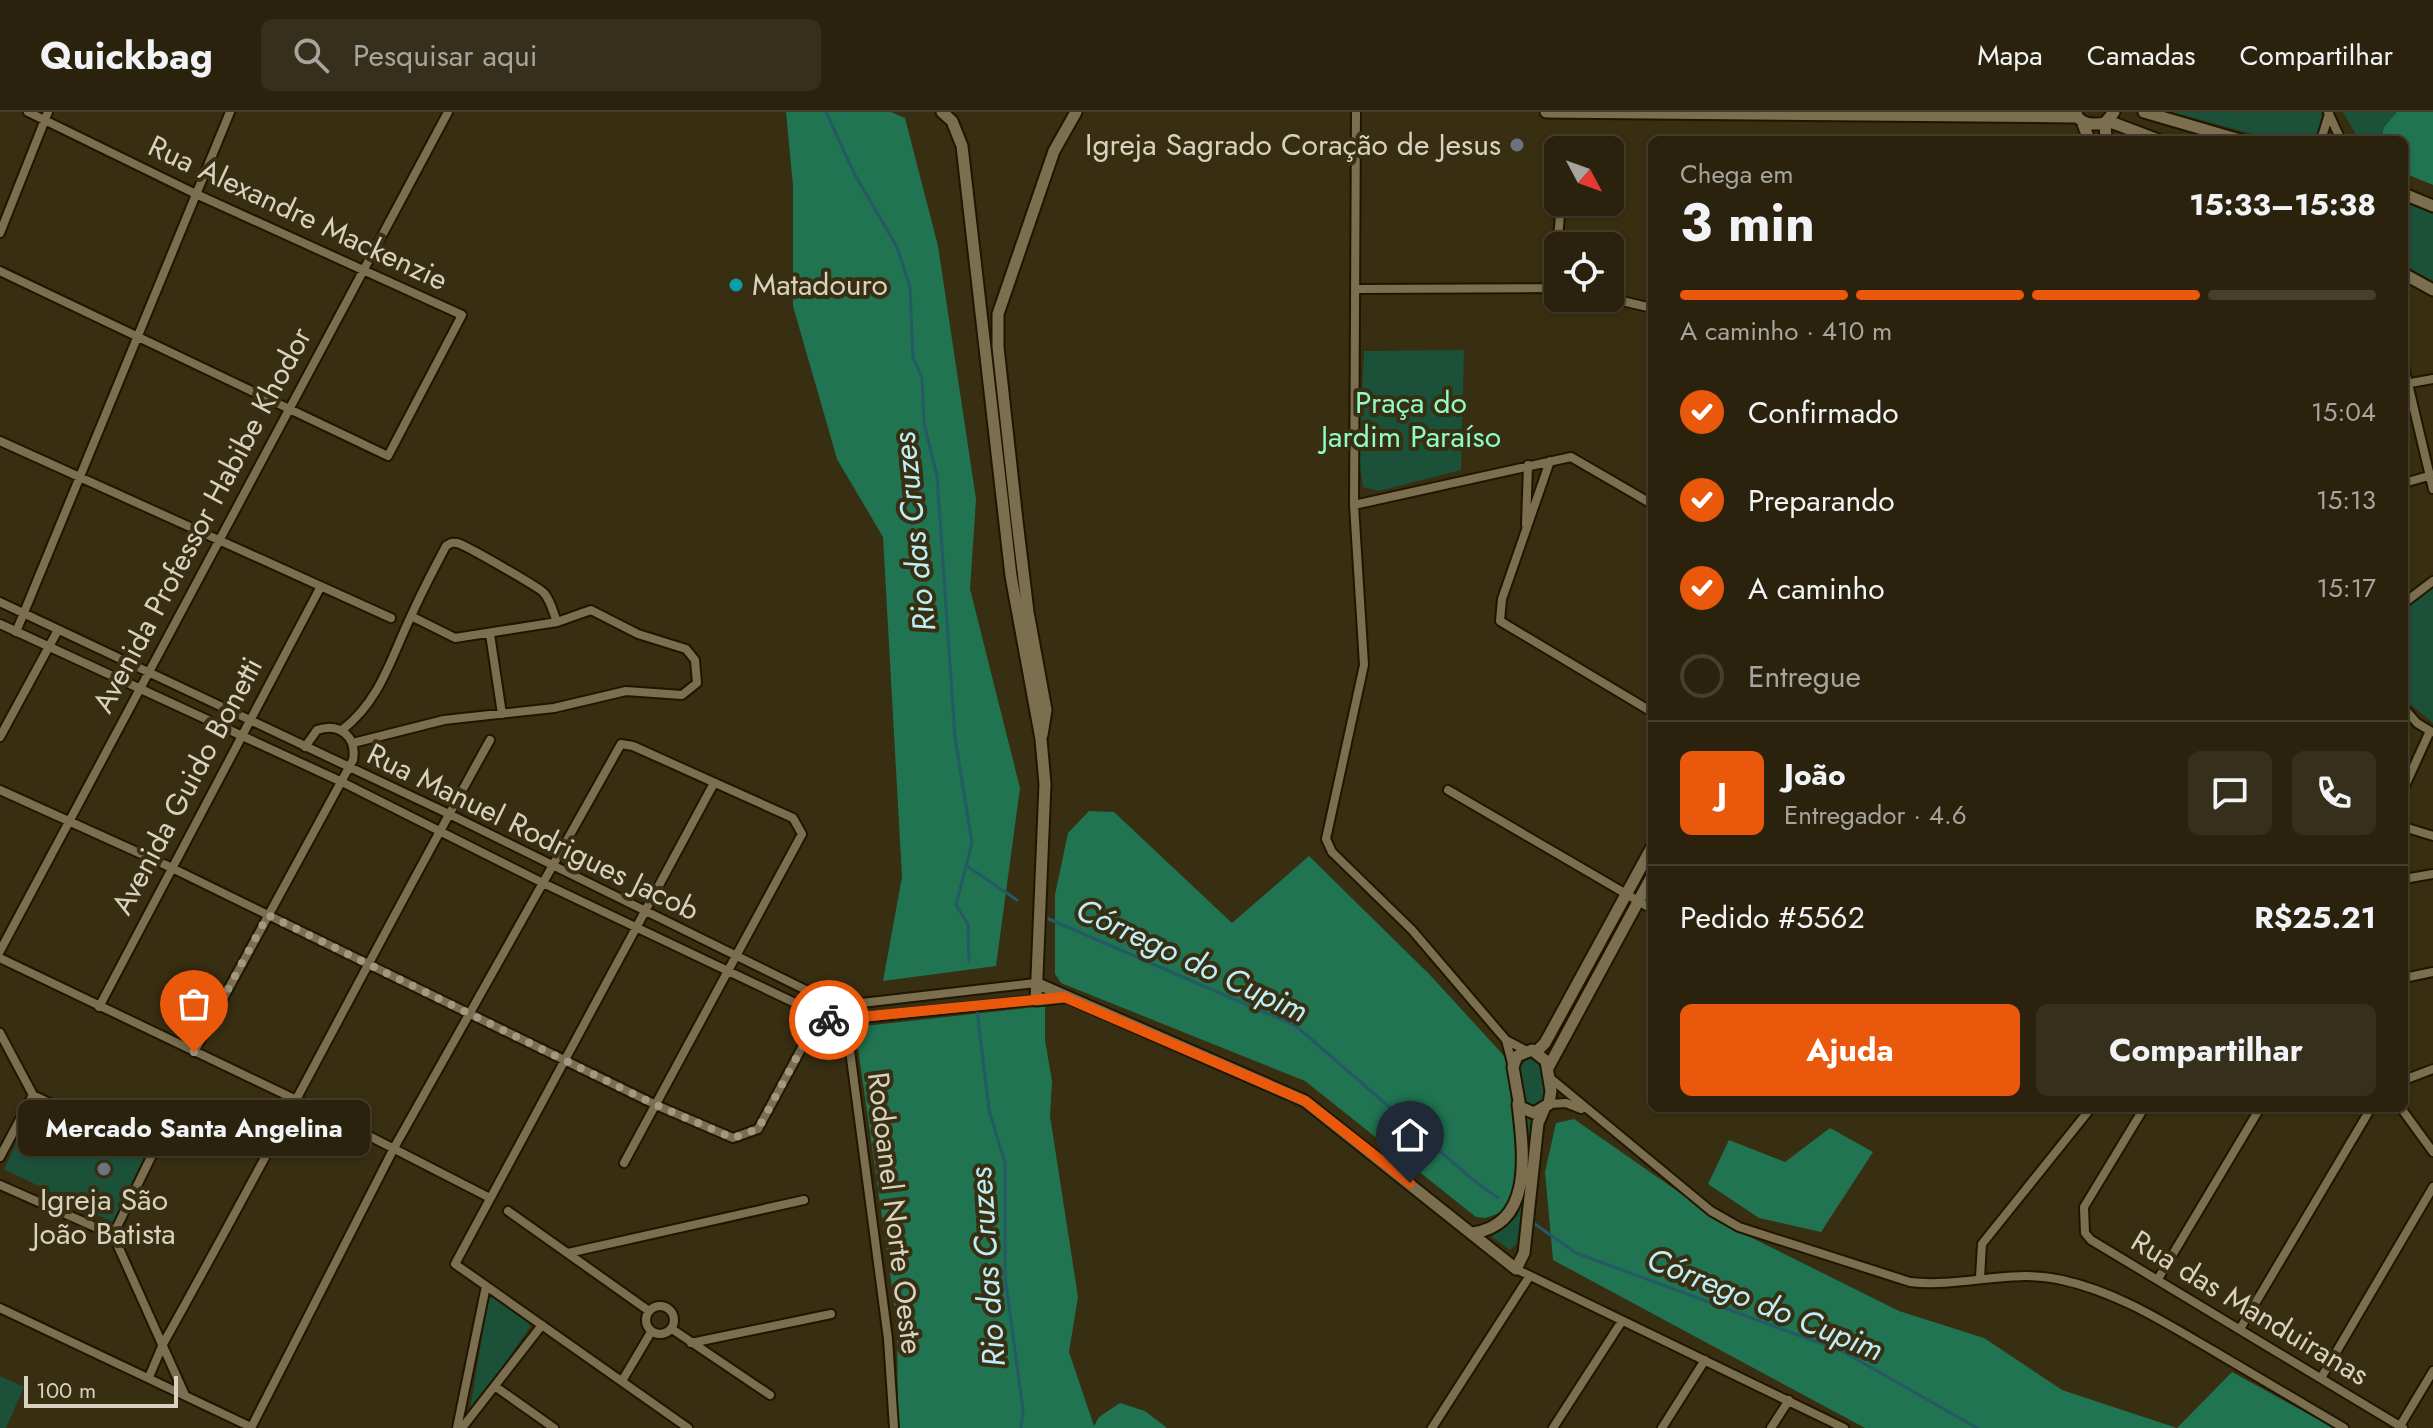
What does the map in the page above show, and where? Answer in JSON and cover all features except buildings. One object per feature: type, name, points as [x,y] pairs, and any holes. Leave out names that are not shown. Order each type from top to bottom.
[{"type":"street","name":"Rua Alexandre Mackenzie","points":[[28,112],[47,116],[196,194],[462,315],[388,456],[290,408]]},
{"type":"street","points":[[16,632],[230,112]]},
{"type":"street","name":"Avenida Professor Habibe Khodor","points":[[0,951],[448,112]]},
{"type":"street","points":[[942,112],[952,121],[962,146],[1011,576],[1041,739],[1045,784],[1036,1000]]},
{"type":"street","points":[[1041,739],[1046,710],[1021,552],[998,347],[998,314],[1054,151],[1076,112]]},
{"type":"street","points":[[1356,112],[1354,505],[1364,665],[1326,839],[1332,852],[1412,930],[1506,1040],[1513,1067],[1523,1148],[1516,1203],[1506,1221],[1473,1233]]},
{"type":"street","points":[[1546,112],[2109,118],[2149,136]]},
{"type":"street","points":[[2144,112],[2226,136]]},
{"type":"street","points":[[2323,136],[2329,113]]},
{"type":"street","points":[[2329,113],[2339,136]]},
{"type":"street","points":[[0,233],[47,116]]},
{"type":"street","points":[[2078,117],[2087,136]]},
{"type":"street","points":[[2408,196],[2433,206]]},
{"type":"street","points":[[0,271],[290,408]]},
{"type":"street","points":[[2408,276],[2433,290]]},
{"type":"street","points":[[1357,289],[1544,288]]},
{"type":"street","points":[[1624,301],[1648,307]]},
{"type":"street","points":[[2408,383],[2433,379]]},
{"type":"street","points":[[2408,390],[2432,475],[2433,489]]},
{"type":"street","points":[[0,441],[217,542],[391,618]]},
{"type":"street","points":[[1354,505],[1571,457],[1648,502]]},
{"type":"street","points":[[1550,461],[1502,599],[1500,621],[1648,710]]},
{"type":"street","points":[[1525,534],[1528,465]]},
{"type":"street","points":[[2408,482],[2432,475]]},
{"type":"street","points":[[305,747],[317,730],[342,730],[364,713],[377,692],[446,546],[456,543],[531,581],[550,601],[557,622]]},
{"type":"street","points":[[2408,600],[2433,581]]},
{"type":"street","name":"Avenida Guido Bonetti","points":[[99,1007],[170,867],[320,588]]},
{"type":"street","name":"Rua Manuel Rodrigues Jacob","points":[[0,602],[348,769],[449,814],[645,913],[844,1005]]},
{"type":"street","points":[[353,743],[444,720],[554,708],[626,691],[682,695],[697,683],[695,660],[680,645],[638,634],[591,610],[557,622],[455,638],[411,616]]},
{"type":"street","name":"Rua Manuel Rodrigues Jacob","points":[[0,624],[48,649],[342,782],[819,1016],[845,1021],[1064,997]]},
{"type":"street","points":[[0,737],[58,630]]},
{"type":"street","points":[[490,634],[502,714]]},
{"type":"street","points":[[2408,711],[2432,732],[2408,780]]},
{"type":"street","points":[[194,1052],[353,760],[353,743],[342,730]]},
{"type":"street","points":[[149,1377],[163,1344],[286,1125],[368,964],[490,740]]},
{"type":"street","points":[[0,1308],[184,1393],[251,1428],[394,1148],[554,869],[621,744],[633,746],[713,785],[793,818],[802,834],[624,1163]]},
{"type":"street","points":[[688,1428],[455,1264],[713,785]]},
{"type":"street","points":[[0,790],[170,867],[656,1105],[733,1138],[758,1129],[819,1016]]},
{"type":"street","points":[[1448,790],[1648,907]]},
{"type":"street","points":[[2408,828],[2433,836]]},
{"type":"street","points":[[1513,1067],[1517,1056],[1545,1043],[1648,854]]},
{"type":"street","points":[[2408,878],[2433,874]]},
{"type":"street","points":[[1548,1072],[1648,884]]},
{"type":"street","points":[[0,958],[394,1148],[490,1198]]},
{"type":"street","points":[[2408,977],[2433,972]]},
{"type":"street","points":[[844,1005],[1036,983]]},
{"type":"street","name":"Rua Manuel Rodrigues Jacob","points":[[1036,983],[1305,1101],[1529,1277],[1844,1428]]},
{"type":"street","name":"Rodoanel Norte Oeste","points":[[844,1005],[888,1339],[894,1428]]},
{"type":"street","points":[[0,1033],[33,1095],[153,1153],[261,1133],[286,1125]]},
{"type":"street","points":[[1506,1040],[1544,1057],[1548,1072],[1546,1107],[1538,1123],[1524,1253],[1516,1269]]},
{"type":"street","points":[[2408,1078],[2433,1069]]},
{"type":"street","points":[[1548,1072],[1586,1110],[1711,1211],[1739,1227],[1910,1282],[1939,1285],[2028,1275],[2062,1280],[2124,1300],[2344,1428]]},
{"type":"street","points":[[0,1157],[33,1095]]},
{"type":"street","points":[[1518,1103],[1529,1113],[1566,1103],[1586,1110]]},
{"type":"street","points":[[1980,1278],[1982,1244],[2088,1112]]},
{"type":"street","name":"Rua das Manduiranas","points":[[2142,1112],[2086,1201],[2083,1221],[2091,1240],[2402,1427]]},
{"type":"street","points":[[2158,1279],[2258,1112]]},
{"type":"street","points":[[2240,1329],[2369,1112]]},
{"type":"street","points":[[2404,1112],[2433,1152]]},
{"type":"street","points":[[113,1235],[153,1153]]},
{"type":"street","points":[[0,1185],[113,1235],[184,1393]]},
{"type":"street","points":[[2321,1378],[2433,1187]]},
{"type":"street","points":[[568,1253],[804,1200]]},
{"type":"street","points":[[508,1211],[649,1311]]},
{"type":"street","points":[[1432,1428],[1529,1277]]},
{"type":"street","points":[[460,1428],[486,1286]]},
{"type":"street","points":[[659,1306],[670,1308],[675,1318],[672,1329],[662,1335],[651,1332],[646,1322],[649,1311],[659,1306]]},
{"type":"street","points":[[691,1343],[831,1314]]},
{"type":"street","points":[[1553,1428],[1622,1321]]},
{"type":"street","points":[[460,1428],[496,1387],[542,1325]]},
{"type":"street","points":[[672,1329],[770,1395]]},
{"type":"street","points":[[622,1381],[651,1332]]},
{"type":"street","points":[[1662,1428],[1705,1360]]},
{"type":"street","points":[[2402,1427],[2433,1371]]},
{"type":"street","points":[[496,1387],[554,1428]]},
{"type":"street","points":[[1771,1428],[1789,1400]]},
{"type":"green space","points":[[786,112],[891,112],[905,118],[938,246],[976,499],[970,589],[1020,788],[996,966],[883,981],[902,877],[883,537],[837,459],[793,306],[793,186]]},
{"type":"green space","points":[[2172,112],[2321,112],[2323,123],[2316,136],[2259,136]]},
{"type":"green space","points":[[2343,112],[2397,112],[2384,127],[2382,136],[2357,136]]},
{"type":"green space","points":[[2397,112],[2433,112],[2433,185],[2408,175],[2408,136],[2382,136],[2384,127]]},
{"type":"green space","points":[[2408,203],[2433,213],[2433,281],[2408,267]]},
{"type":"green space","name":"Praça do Jardim Paraíso","points":[[1464,350],[1461,470],[1379,491],[1363,487],[1359,457],[1364,351]]},
{"type":"green space","points":[[2433,583],[2433,723],[2408,702],[2408,605]]},
{"type":"green space","points":[[1089,811],[1114,812],[1232,923],[1309,856],[1430,975],[1506,1058],[1517,1151],[1512,1199],[1507,1210],[1486,1218],[1476,1217],[1305,1081],[1061,983],[1055,974],[1055,895],[1068,833]]},
{"type":"green space","points":[[1045,1006],[1045,1040],[1052,1081],[1050,1116],[1078,1297],[1069,1352],[1094,1426],[1099,1417],[1120,1403],[1145,1411],[1167,1428],[898,1428],[897,1323],[855,1027]]},
{"type":"green space","points":[[1531,1055],[1542,1061],[1547,1092],[1544,1103],[1535,1109],[1524,1099],[1519,1068]]},
{"type":"green space","points":[[35,1105],[146,1158],[118,1225],[4,1169]]},
{"type":"green space","points":[[1525,1116],[1534,1118],[1517,1243],[1510,1250],[1492,1237],[1516,1217],[1520,1208],[1526,1168]]},
{"type":"green space","points":[[1574,1119],[1726,1225],[1899,1311],[1984,1338],[2062,1390],[2177,1428],[1865,1428],[1553,1260],[1545,1172],[1556,1123]]},
{"type":"green space","points":[[1830,1128],[1873,1152],[1821,1232],[1759,1218],[1708,1184],[1729,1140],[1785,1162]]},
{"type":"green space","points":[[492,1296],[528,1318],[530,1327],[469,1416],[488,1300]]},
{"type":"green space","points":[[2232,1372],[2334,1428],[2177,1428]]},
{"type":"green space","points":[[0,1376],[24,1387],[6,1428],[0,1428]]},
{"type":"waterway","name":"Rio das Cruzes","points":[[826,112],[854,173],[897,247],[910,287],[913,357],[922,378],[924,423],[937,476],[955,737],[972,843],[956,905],[968,924],[969,962]]},
{"type":"waterway","points":[[967,866],[1017,900]]},
{"type":"waterway","name":"Córrego do Cupim","points":[[1049,919],[1296,1026],[1498,1198]]},
{"type":"waterway","name":"Rio das Cruzes","points":[[977,1010],[989,1110],[1005,1163],[1005,1277],[1023,1410],[1021,1428]]},
{"type":"waterway","name":"Córrego do Cupim","points":[[1535,1224],[1576,1253],[1844,1352],[1977,1428]]},
{"type":"way so far","points":[[194,1052],[268,915],[656,1105],[733,1138],[758,1129],[819,1016],[829,1020]]},
{"type":"place","name":"Igreja Sagrado Coração de Jesus","points":[[1517,145]]},
{"type":"place","name":"Matadouro","points":[[736,285]]},
{"type":"place","name":"Mercado Santa Angelina","points":[[194,1052]]},
{"type":"place","name":"Igreja São João Batista","points":[[104,1169]]},
{"type":"route","points":[[829,1020],[845,1021],[1064,997],[1210,1057],[1305,1101],[1410,1183]]}]
